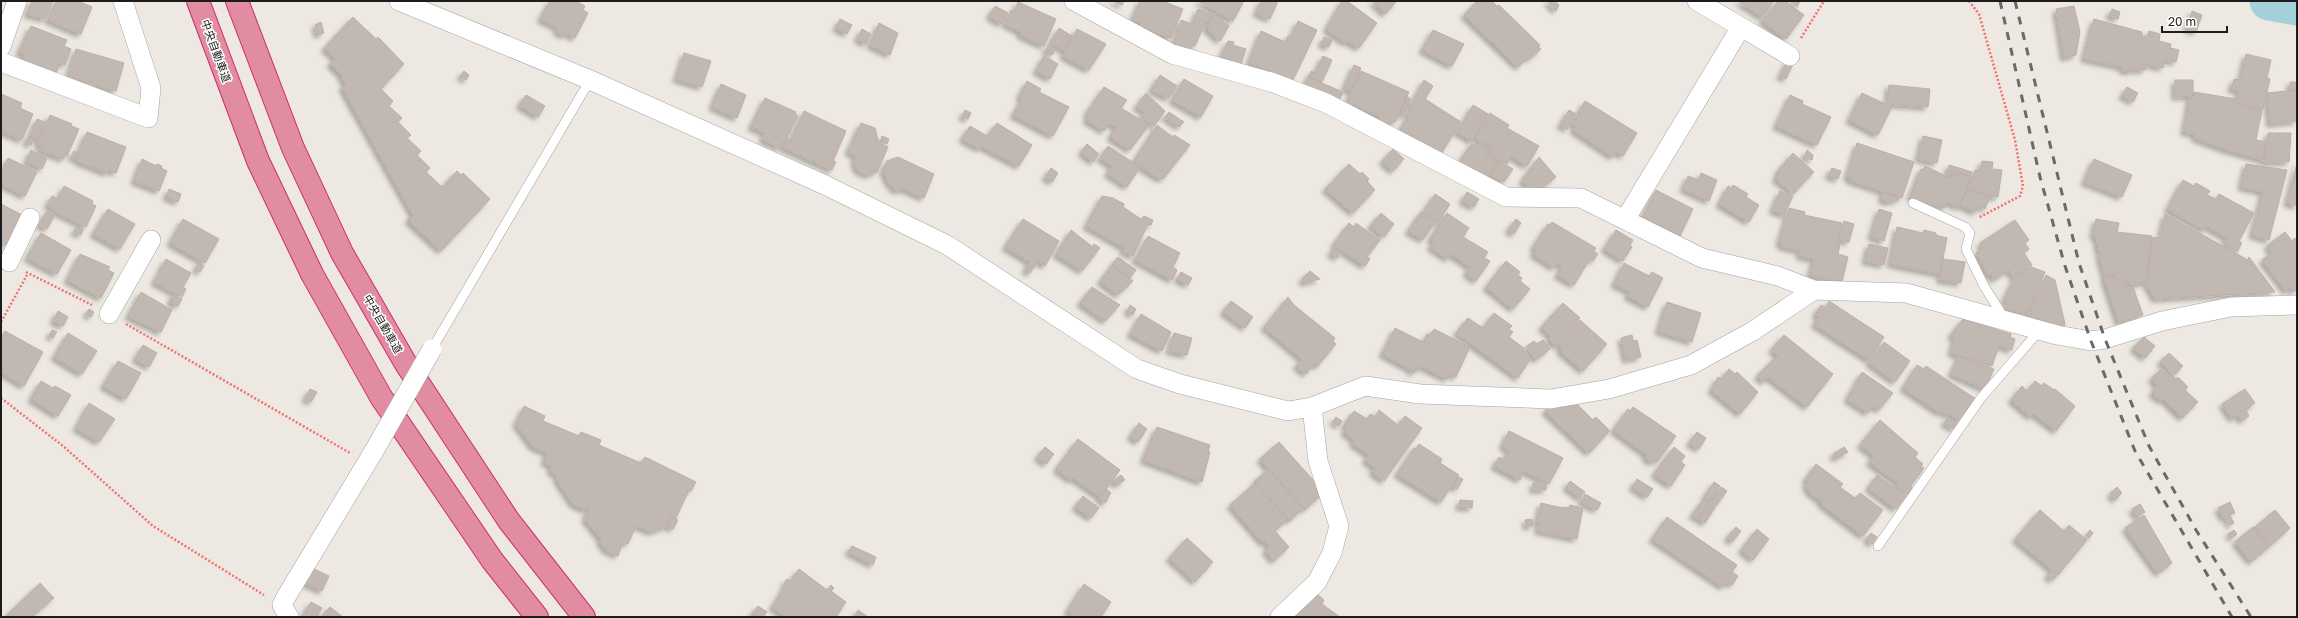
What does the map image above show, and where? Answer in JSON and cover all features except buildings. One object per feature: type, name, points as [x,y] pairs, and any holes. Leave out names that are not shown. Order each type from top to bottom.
[{"type":"highway","name":"中央自動車道","points":[[198,1],[258,161],[312,274],[381,397],[492,560],[537,617]]},
{"type":"highway","name":"中央自動車道","points":[[237,1],[293,148],[346,259],[406,364],[509,521],[584,617]]},
{"type":"street","points":[[1,47],[17,1]]},
{"type":"street","points":[[1,62],[148,118],[151,88],[122,1]]},
{"type":"street","points":[[399,1],[590,80],[825,185],[947,245],[1137,369],[1180,384],[1288,410],[1312,407],[1365,386],[1420,394],[1551,399],[1609,389],[1691,365],[1753,331],[1814,290]]},
{"type":"street","points":[[1074,1],[1172,54],[1271,82],[1326,103],[1506,197],[1581,198],[1626,218],[1702,258],[1778,276],[1814,290],[1906,293],[2040,330],[2091,341],[2105,339],[2162,321],[2231,307],[2297,305]]},
{"type":"street","points":[[1697,1],[1790,56]]},
{"type":"street","points":[[1626,218],[1741,27]]},
{"type":"street","points":[[9,262],[30,218]]},
{"type":"street","points":[[109,314],[151,240]]},
{"type":"street","points":[[285,611],[370,457],[432,349]]},
{"type":"street","points":[[1280,617],[1317,582],[1332,553],[1339,526],[1318,461],[1312,407]]},
{"type":"lane","points":[[432,349],[590,80]]},
{"type":"lane","points":[[1913,203],[1965,227],[1970,232],[1966,249],[1984,286],[2006,320]]},
{"type":"lane","points":[[1878,546],[1981,398],[2040,330]]},
{"type":"path","points":[[1790,56],[1824,1]]},
{"type":"path","points":[[1969,1],[1979,14],[1998,79],[2015,140],[2023,186],[2020,196],[1980,216],[1970,232]]},
{"type":"path","points":[[9,262],[109,314],[370,457]]},
{"type":"path","points":[[1,322],[28,273]]},
{"type":"path","points":[[1,398],[63,446],[153,526],[285,611]]},
{"type":"waterway","points":[[2269,1],[2297,6]]},
{"type":"railway","points":[[2000,1],[2040,177],[2065,266],[2091,341],[2135,451],[2232,617]]},
{"type":"railway","points":[[2015,1],[2079,263],[2105,339],[2149,446],[2196,530],[2251,617]]}]
